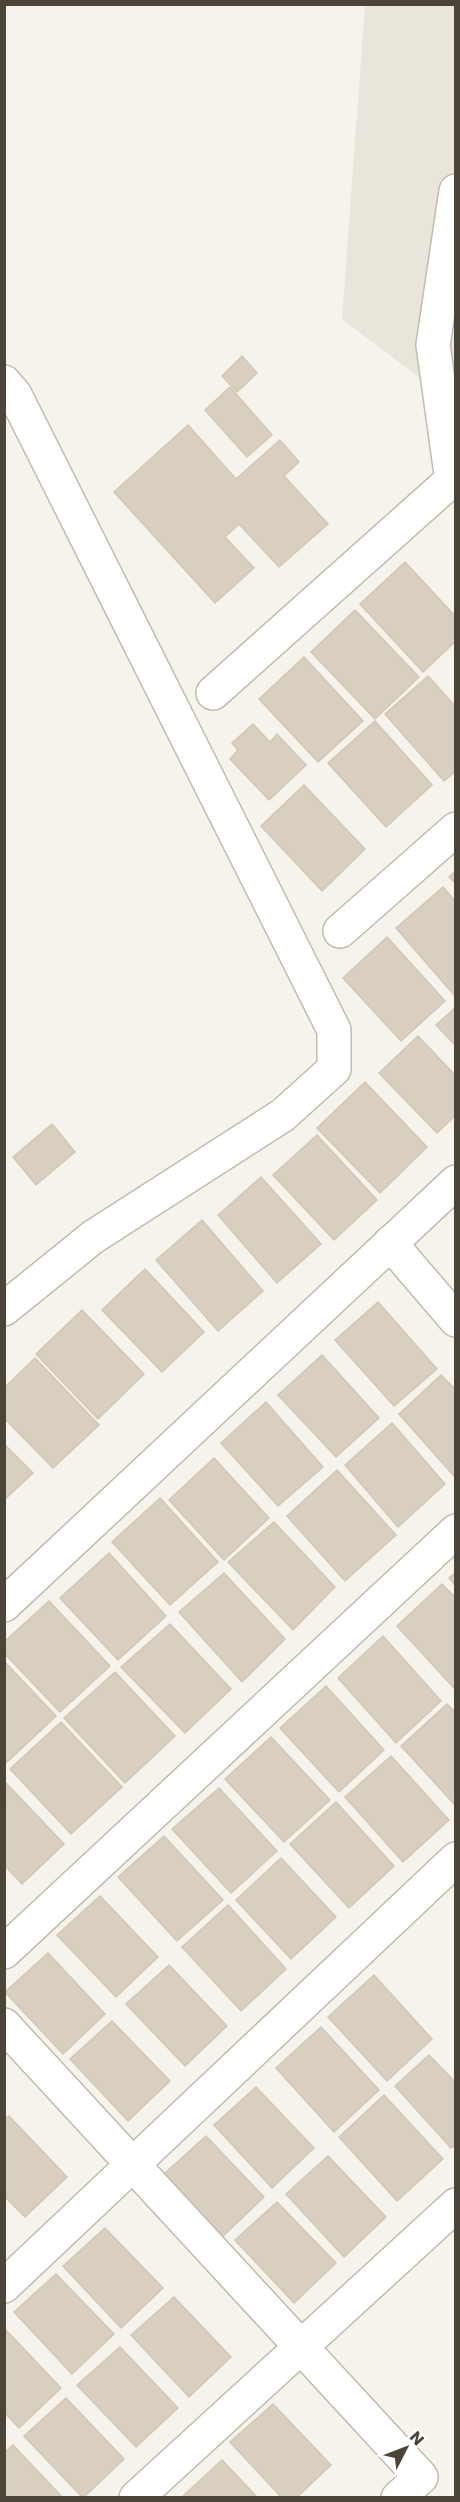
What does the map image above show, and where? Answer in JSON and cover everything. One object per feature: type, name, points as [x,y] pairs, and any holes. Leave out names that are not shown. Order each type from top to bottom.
[{"type":"street","points":[[213,693],[455,479],[450,467],[433,345],[456,191]]},
{"type":"street","points":[[4,382],[21,405],[333,1030],[334,1069],[283,1115],[93,1237],[4,1309]]},
{"type":"street","points":[[340,931],[456,829]]},
{"type":"street","points":[[4,1605],[456,1182]]},
{"type":"street","points":[[390,1243],[456,1320]]},
{"type":"street","points":[[4,1952],[456,1531]]},
{"type":"street","points":[[4,2286],[456,1859]]},
{"type":"street","points":[[4,2025],[421,2477],[398,2498]]},
{"type":"street","points":[[136,2498],[456,2205]]},
{"type":"shaded area","points":[[365,5],[455,5],[455,404],[342,319]]},
{"type":"building","points":[[242,356],[257,373],[237,392],[222,376]]},
{"type":"building","points":[[230,387],[272,435],[247,457],[205,410]]},
{"type":"building","points":[[188,425],[236,479],[280,440],[299,462],[284,476],[328,524],[279,567],[239,524],[225,537],[254,568],[215,603],[114,492]]},
{"type":"building","points":[[405,562],[456,617],[456,641],[423,672],[360,604]]},
{"type":"building","points":[[355,610],[419,677],[375,719],[311,652]]},
{"type":"building","points":[[304,657],[363,721],[318,762],[259,699]]},
{"type":"building","points":[[428,676],[456,707],[456,771],[444,781],[385,714]]},
{"type":"building","points":[[375,721],[432,785],[386,827],[328,763]]},
{"type":"building","points":[[253,724],[270,742],[277,734],[306,765],[269,800],[230,759],[238,750],[232,743]]},
{"type":"building","points":[[304,785],[365,849],[322,891],[261,826]]},
{"type":"building","points":[[456,871],[456,884],[449,877]]},
{"type":"building","points":[[443,887],[456,902],[455,996],[396,928]]},
{"type":"building","points":[[387,937],[445,1001],[401,1041],[343,978]]},
{"type":"building","points":[[456,1007],[456,1046],[436,1025]]},
{"type":"building","points":[[418,1036],[456,1076],[456,1115],[437,1133],[379,1073]]},
{"type":"building","points":[[365,1082],[427,1147],[380,1193],[317,1128]]},
{"type":"building","points":[[52,1124],[75,1152],[36,1185],[13,1157]]},
{"type":"building","points":[[317,1135],[377,1200],[334,1240],[273,1175]]},
{"type":"building","points":[[261,1177],[321,1244],[277,1283],[218,1215]]},
{"type":"building","points":[[202,1220],[263,1291],[218,1331],[156,1260]]},
{"type":"building","points":[[145,1269],[204,1332],[162,1372],[102,1310]]},
{"type":"building","points":[[378,1302],[437,1369],[394,1406],[335,1340]]},
{"type":"building","points":[[82,1310],[144,1374],[98,1419],[36,1354]]},
{"type":"building","points":[[322,1355],[379,1418],[336,1457],[278,1395]]},
{"type":"building","points":[[35,1358],[99,1425],[53,1468],[4,1418],[4,1388]]},
{"type":"building","points":[[441,1375],[456,1390],[455,1477],[399,1414]]},
{"type":"building","points":[[266,1402],[323,1467],[278,1506],[221,1443]]},
{"type":"building","points":[[392,1423],[445,1484],[398,1527],[345,1465]]},
{"type":"building","points":[[4,1444],[33,1473],[4,1500]]},
{"type":"building","points":[[214,1458],[269,1518],[224,1560],[169,1500]]},
{"type":"building","points":[[337,1470],[396,1535],[345,1581],[287,1516]]},
{"type":"building","points":[[160,1498],[218,1562],[170,1605],[112,1542]]},
{"type":"building","points":[[274,1522],[335,1587],[293,1630],[228,1562]]},
{"type":"building","points":[[109,1553],[166,1616],[118,1660],[60,1598]]},
{"type":"building","points":[[456,1572],[456,1586],[449,1578]]},
{"type":"building","points":[[224,1573],[285,1639],[242,1682],[179,1612]]},
{"type":"building","points":[[442,1584],[456,1598],[455,1689],[397,1626]]},
{"type":"building","points":[[49,1601],[110,1666],[60,1712],[4,1653],[4,1642]]},
{"type":"building","points":[[170,1624],[231,1689],[185,1733],[121,1667]]},
{"type":"building","points":[[383,1636],[441,1701],[396,1743],[338,1678]]},
{"type":"building","points":[[4,1661],[56,1716],[6,1763],[4,1762]]},
{"type":"building","points":[[115,1672],[175,1736],[125,1783],[64,1718]]},
{"type":"building","points":[[326,1686],[384,1750],[339,1792],[280,1728]]},
{"type":"building","points":[[447,1704],[456,1713],[456,1806],[401,1746]]},
{"type":"building","points":[[61,1722],[122,1787],[71,1834],[10,1769]]},
{"type":"building","points":[[271,1737],[330,1800],[284,1842],[225,1779]]},
{"type":"building","points":[[391,1756],[449,1820],[403,1862],[345,1797]]},
{"type":"building","points":[[6,1783],[64,1844],[22,1884],[4,1865]]},
{"type":"building","points":[[219,1788],[277,1851],[231,1893],[172,1829]]},
{"type":"building","points":[[336,1802],[394,1866],[349,1908],[290,1844]]},
{"type":"building","points":[[164,1836],[223,1900],[177,1941],[118,1877]]},
{"type":"building","points":[[281,1858],[336,1917],[291,1959],[236,1900]]},
{"type":"building","points":[[100,1896],[158,1957],[116,1997],[57,1935]]},
{"type":"building","points":[[228,1905],[286,1969],[241,2011],[182,1947]]},
{"type":"building","points":[[48,1953],[105,2014],[63,2054],[5,1992]]},
{"type":"building","points":[[169,1965],[227,2026],[185,2066],[126,2004]]},
{"type":"building","points":[[374,1975],[432,2039],[387,2081],[328,2017]]},
{"type":"building","points":[[112,2021],[170,2081],[128,2121],[70,2059]]},
{"type":"building","points":[[321,2027],[379,2090],[334,2132],[276,2068]]},
{"type":"building","points":[[429,2055],[456,2083],[456,2144],[451,2148],[395,2086]]},
{"type":"building","points":[[256,2087],[314,2148],[272,2188],[214,2125]]},
{"type":"building","points":[[384,2095],[443,2159],[397,2201],[339,2137]]},
{"type":"building","points":[[9,2116],[67,2177],[25,2217],[4,2196],[4,2120]]},
{"type":"building","points":[[206,2136],[264,2197],[222,2237],[164,2174]]},
{"type":"building","points":[[328,2156],[386,2217],[344,2257],[286,2194]]},
{"type":"building","points":[[277,2202],[336,2263],[294,2303],[235,2240]]},
{"type":"building","points":[[105,2228],[163,2288],[121,2328],[63,2266]]},
{"type":"building","points":[[56,2274],[114,2334],[72,2374],[14,2312]]},
{"type":"building","points":[[174,2297],[231,2357],[189,2397],[131,2335]]},
{"type":"building","points":[[4,2328],[61,2388],[19,2428],[4,2412]]},
{"type":"building","points":[[120,2347],[178,2408],[136,2447],[77,2385]]},
{"type":"building","points":[[66,2398],[124,2459],[83,2498],[24,2436]]},
{"type":"building","points":[[273,2404],[331,2465],[296,2498],[282,2498],[230,2442]]},
{"type":"building","points":[[13,2445],[63,2498],[4,2498],[4,2453]]},
{"type":"building","points":[[222,2460],[258,2498],[181,2498]]}]
